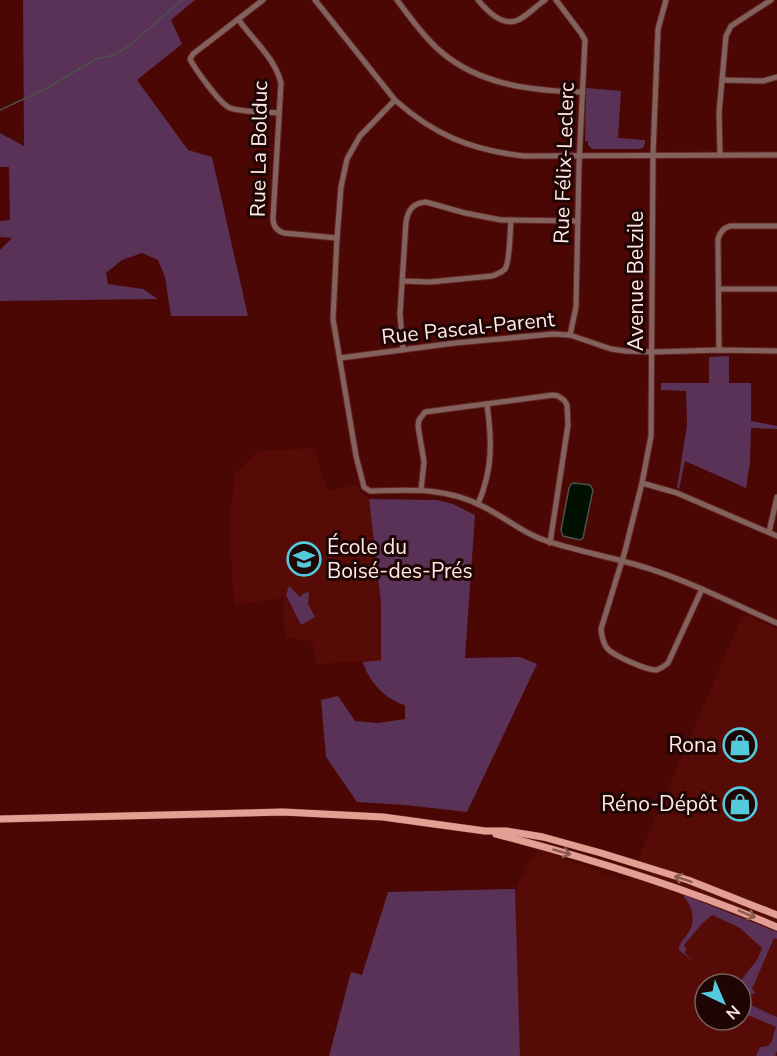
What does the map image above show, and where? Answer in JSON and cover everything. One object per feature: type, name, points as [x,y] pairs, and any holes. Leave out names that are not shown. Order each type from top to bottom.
[{"type":"main road","points":[[0,819],[282,812],[382,817],[485,831],[644,877],[740,911],[777,927]]},
{"type":"main road","points":[[485,831],[506,831],[543,837],[601,853],[688,880],[777,915]]},
{"type":"street","points":[[263,0],[193,54],[191,61],[226,106],[234,110],[278,112]]},
{"type":"street","points":[[315,0],[395,100],[409,113],[455,140],[481,149],[524,156],[777,154]]},
{"type":"street","points":[[398,0],[423,34],[437,48],[463,68],[483,78],[521,87],[583,92]]},
{"type":"street","points":[[478,0],[494,16],[504,21],[517,21],[545,0]]},
{"type":"street","name":"Rue Félix-Leclerc","points":[[556,0],[585,40],[576,307],[570,335]]},
{"type":"street","name":"Avenue Belzile","points":[[666,0],[658,29],[652,155],[651,435],[642,483],[602,629],[605,646],[611,652],[649,668],[656,670],[663,668],[668,663],[702,589]]},
{"type":"street","points":[[720,154],[719,113],[725,41],[731,26],[771,0]]},
{"type":"street","name":"Rue La Bolduc","points":[[238,19],[270,60],[278,73],[281,87],[273,218],[275,228],[284,233],[337,238]]},
{"type":"street","points":[[722,80],[763,81],[777,77]]},
{"type":"street","points":[[395,100],[360,136],[347,159],[342,178],[337,238],[333,319],[364,487],[370,491],[421,490],[448,494],[478,504],[524,531],[550,543],[649,568],[777,622]]},
{"type":"street","points":[[403,350],[400,324],[406,218],[417,204],[426,202],[477,216],[511,220],[578,221]]},
{"type":"street","points":[[402,281],[430,282],[492,276],[500,273],[507,264],[511,220]]},
{"type":"street","points":[[719,350],[718,239],[722,231],[730,226],[777,226]]},
{"type":"street","points":[[719,290],[777,289]]},
{"type":"street","name":"Rue Pascal-Parent","points":[[340,358],[553,334],[570,335],[611,349],[652,352],[777,351]]},
{"type":"street","points":[[421,490],[424,462],[418,420],[425,412],[558,396],[567,405],[568,413],[550,543]]},
{"type":"street","points":[[478,504],[488,480],[492,453],[487,404]]},
{"type":"street","points":[[642,483],[677,493],[777,536]]},
{"type":"street","points":[[769,532],[777,497]]},
{"type":"shaded area","points":[[23,0],[195,0],[171,20],[182,44],[137,80],[188,150],[212,157],[248,316],[171,316],[165,277],[158,260],[142,253],[122,260],[106,273],[108,284],[143,289],[158,299],[0,301],[0,250],[12,238],[0,237],[0,221],[10,220],[9,167],[0,167],[0,133],[24,146]]},
{"type":"shaded area","points":[[586,88],[621,91],[618,138],[645,140],[644,147],[640,149],[592,149],[588,145],[588,141],[585,141]]},
{"type":"shaded area","points":[[729,356],[729,383],[751,383],[751,421],[777,426],[777,429],[751,428],[750,463],[746,488],[685,461],[679,489],[677,488],[687,425],[686,391],[661,390],[661,383],[709,383],[709,357]]},
{"type":"shaded area","name":"École du Boisé-des-Prés","points":[[314,448],[327,490],[358,485],[359,491],[369,499],[381,603],[381,660],[317,664],[312,641],[285,638],[283,598],[234,605],[229,521],[235,473],[258,451]]},
{"type":"shaded area","points":[[574,483],[590,485],[593,490],[583,538],[580,540],[563,536],[561,530],[569,488]]},
{"type":"shaded area","points":[[369,499],[437,500],[453,504],[475,515],[465,658],[520,657],[537,664],[467,812],[357,802],[326,757],[321,700],[338,696],[355,721],[378,723],[405,719],[405,705],[391,699],[373,683],[363,662],[381,660],[381,603]]},
{"type":"shaded area","points":[[289,586],[300,597],[309,592],[308,604],[315,617],[301,625],[286,595]]},
{"type":"shaded area","points":[[743,614],[777,629],[777,1056],[520,1056],[515,889],[538,849],[628,882]]},
{"type":"shaded area","points":[[515,889],[520,1056],[329,1056],[351,972],[362,975],[388,892]]},
{"type":"shaded area","points":[[684,895],[777,932],[777,939],[774,938],[753,987],[753,972],[748,972],[757,960],[762,948],[740,928],[712,915],[684,945],[685,953],[694,962],[679,950],[693,919]]},
{"type":"shaded area","points":[[753,1006],[777,1017],[775,1056],[756,1056],[760,1047],[770,1044],[776,1027],[753,1017]]},
{"type":"waterway","points":[[0,110],[45,89],[96,59],[114,55],[130,45],[182,0]]},
{"type":"place","name":"École du Boisé-des-Prés","points":[[304,559]]},
{"type":"place","name":"Rona","points":[[740,745]]},
{"type":"place","name":"Réno-Dépôt","points":[[740,804]]}]
